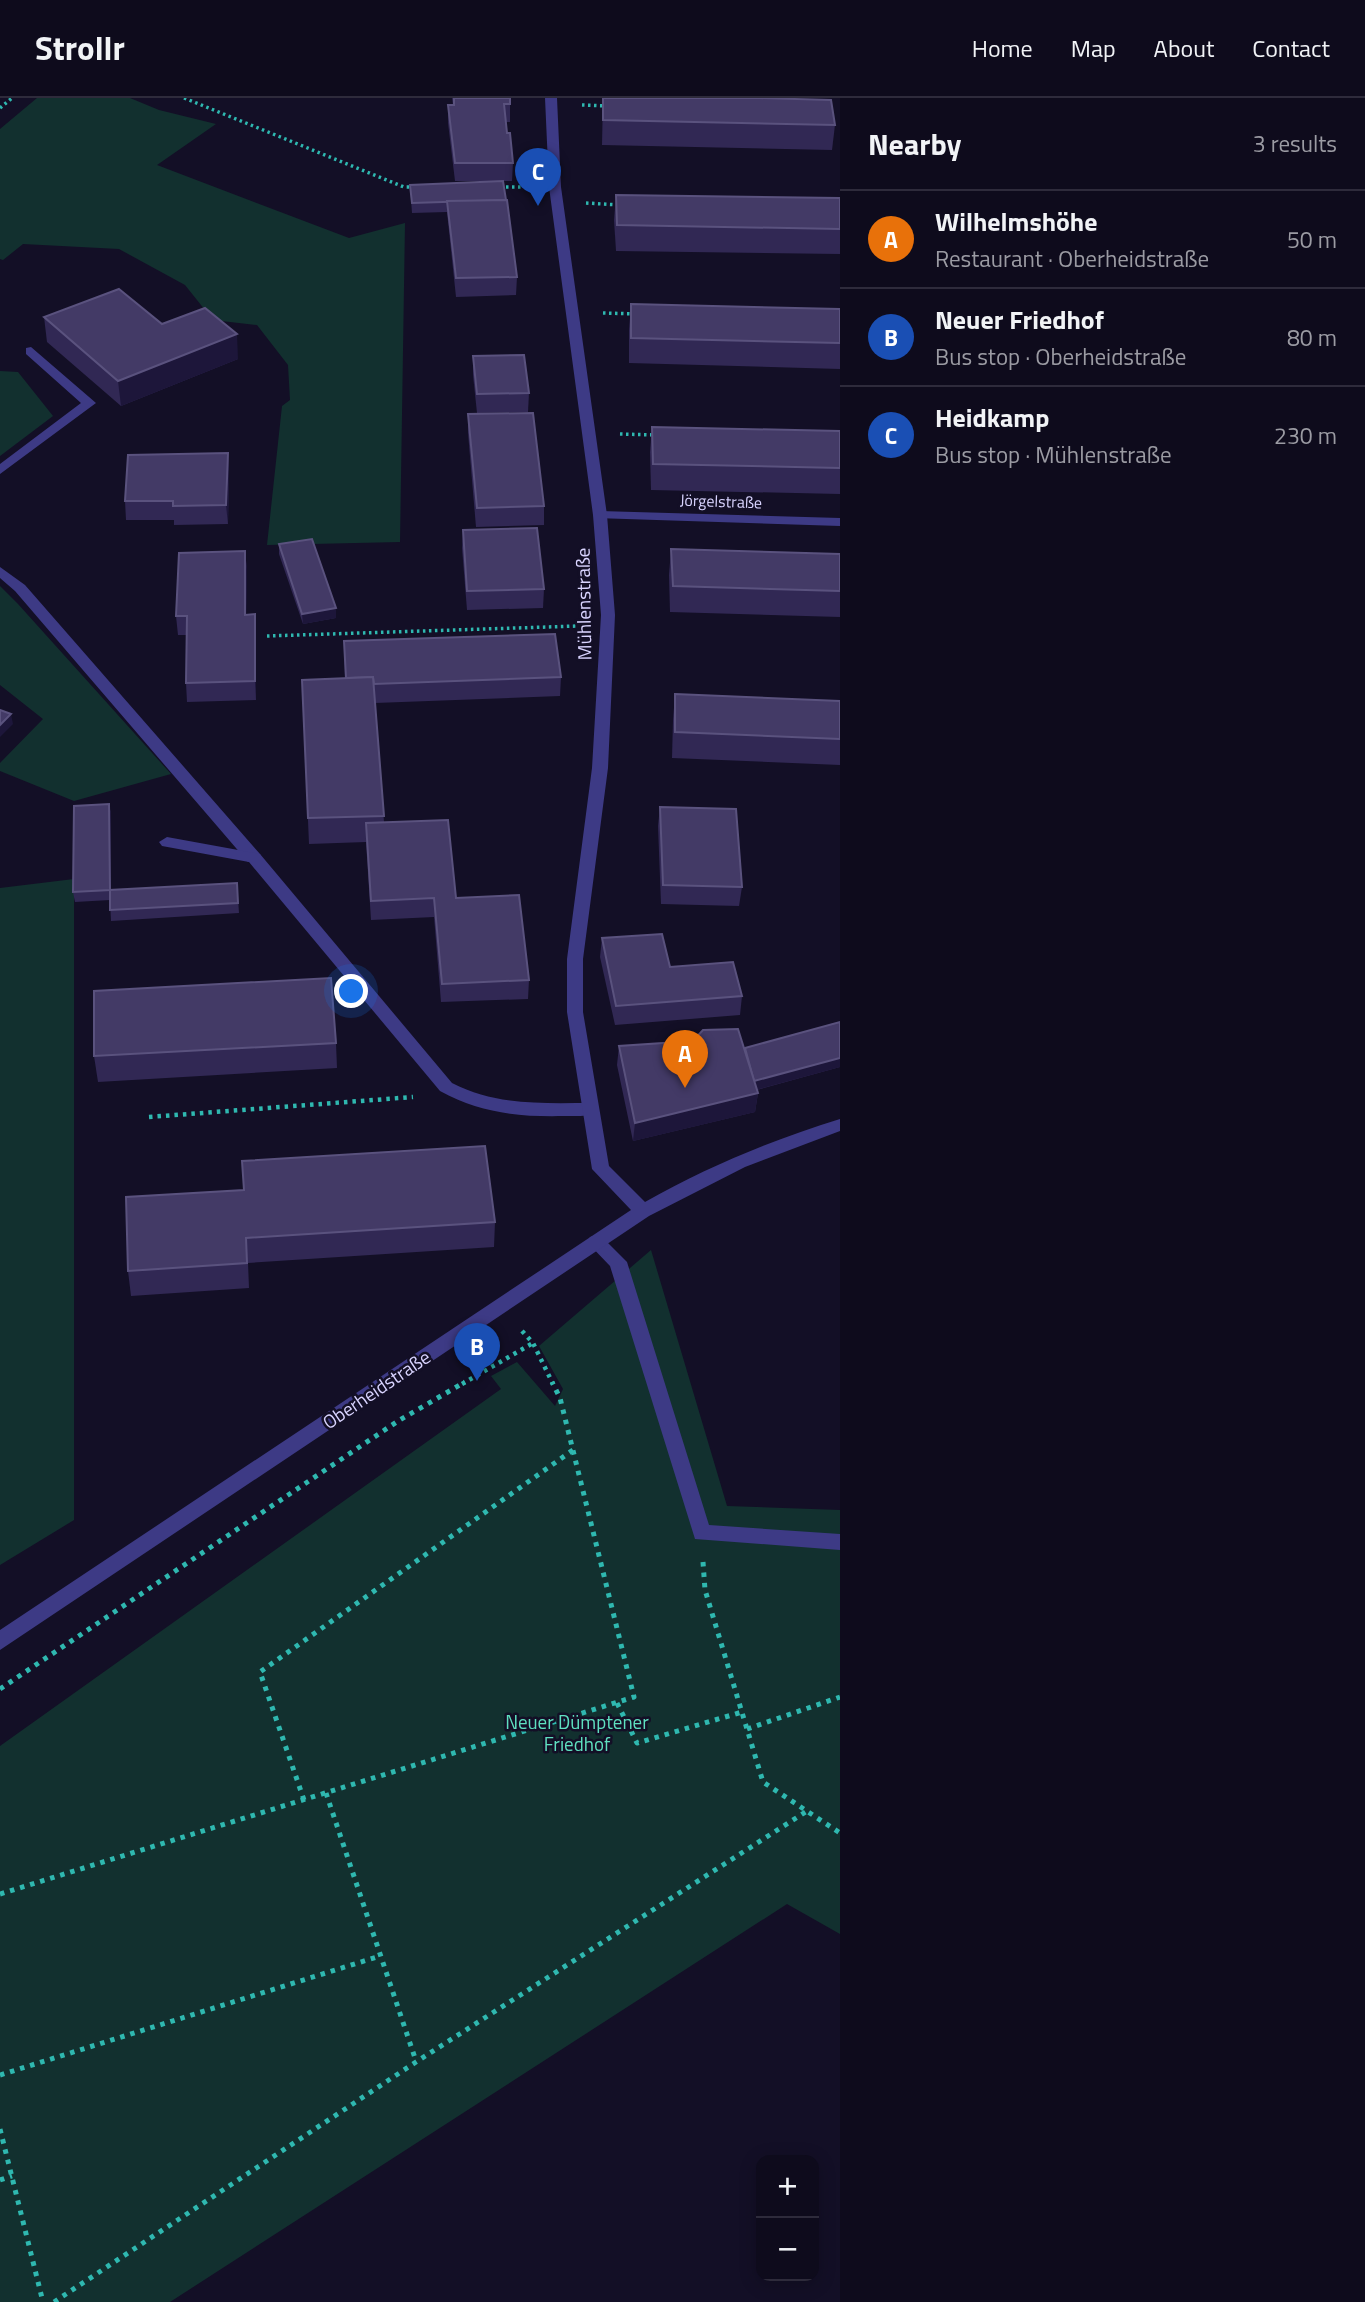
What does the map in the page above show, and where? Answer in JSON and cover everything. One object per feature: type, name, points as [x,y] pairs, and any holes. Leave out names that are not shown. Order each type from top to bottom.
[{"type":"street","name":"Mühlenstraße","points":[[551,101],[555,187],[600,515],[607,625],[600,768],[575,960],[575,1012],[601,1169],[643,1210]]},
{"type":"street","points":[[0,470],[89,403],[31,351]]},
{"type":"street","name":"Jörgelstraße","points":[[600,515],[840,522]]},
{"type":"street","points":[[0,571],[20,588],[254,858],[446,1087],[472,1103],[498,1109],[591,1109]]},
{"type":"street","points":[[167,842],[254,858]]},
{"type":"street","name":"Oberheidstraße","points":[[0,1641],[643,1210],[682,1188],[779,1143],[840,1125]]},
{"type":"street","points":[[596,1242],[618,1262],[702,1533],[840,1542]]},
{"type":"path","points":[[0,108],[12,98]]},
{"type":"path","points":[[184,98],[404,187],[418,187]]},
{"type":"path","points":[[551,101],[619,106]]},
{"type":"path","points":[[487,187],[555,187]]},
{"type":"path","points":[[557,202],[625,205]]},
{"type":"path","points":[[571,313],[649,314]]},
{"type":"path","points":[[588,433],[668,435]]},
{"type":"path","points":[[267,636],[607,625]]},
{"type":"path","points":[[149,1117],[407,1099],[446,1087]]},
{"type":"path","points":[[0,1894],[634,1697],[560,1398],[533,1343],[500,1307]]},
{"type":"path","points":[[0,1689],[398,1421],[533,1343]]},
{"type":"path","points":[[304,1800],[260,1672],[573,1450]]},
{"type":"path","points":[[702,1533],[705,1590],[763,1782],[840,1833]]},
{"type":"path","points":[[747,1729],[840,1698]]},
{"type":"path","points":[[617,1703],[637,1743],[742,1712]]},
{"type":"path","points":[[326,1793],[416,2062]]},
{"type":"path","points":[[54,2302],[416,2062],[807,1811]]},
{"type":"path","points":[[0,2075],[380,1956]]},
{"type":"path","points":[[0,2129],[43,2302]]},
{"type":"path","points":[[0,2180],[12,2176]]},
{"type":"green space","points":[[37,98],[130,98],[159,110],[216,124],[157,165],[349,238],[405,223],[400,542],[267,545],[282,406],[290,400],[288,365],[257,325],[213,320],[185,285],[119,249],[23,244],[3,260],[0,259],[0,129]]},
{"type":"green space","points":[[0,371],[18,372],[53,416],[0,456]]},
{"type":"green space","points":[[0,586],[171,774],[74,801],[0,771],[0,763],[43,719],[0,685]]},
{"type":"green space","points":[[74,879],[74,1520],[0,1565],[0,888]]},
{"type":"green space","name":"Neuer Dümptener Friedhof","points":[[651,1250],[727,1506],[840,1510],[840,1934],[787,1904],[170,2302],[0,2302],[0,1746],[501,1389],[491,1376],[517,1362],[555,1406],[563,1389],[539,1346]]},
{"type":"building","points":[[454,98],[510,98],[510,104],[504,104],[513,163],[455,163],[448,105],[454,105]]},
{"type":"building","points":[[603,98],[831,100],[835,125],[603,120]]},
{"type":"building","points":[[503,181],[506,200],[412,203],[410,185]]},
{"type":"building","points":[[616,195],[840,198],[840,229],[617,225]]},
{"type":"building","points":[[507,200],[517,277],[456,278],[447,201]]},
{"type":"building","points":[[119,289],[162,324],[205,308],[237,334],[118,381],[44,317]]},
{"type":"building","points":[[631,304],[840,309],[840,343],[631,338]]},
{"type":"building","points":[[524,355],[529,393],[477,394],[473,356]]},
{"type":"building","points":[[533,413],[544,506],[477,508],[468,414]]},
{"type":"building","points":[[652,427],[840,431],[840,468],[653,464]]},
{"type":"building","points":[[228,453],[226,505],[173,506],[173,501],[125,501],[128,455]]},
{"type":"building","points":[[537,528],[544,589],[467,591],[463,530]]},
{"type":"building","points":[[312,539],[336,608],[302,614],[279,544]]},
{"type":"building","points":[[671,549],[840,554],[840,591],[673,586]]},
{"type":"building","points":[[245,551],[245,615],[255,614],[255,681],[186,683],[187,616],[176,616],[179,553]]},
{"type":"building","points":[[555,634],[561,677],[374,684],[373,677],[346,678],[344,641]]},
{"type":"building","points":[[373,677],[384,816],[308,818],[302,680]]},
{"type":"building","points":[[675,694],[840,701],[840,739],[675,732]]},
{"type":"building","points":[[0,710],[11,714],[0,725]]},
{"type":"building","points":[[109,804],[110,890],[73,892],[74,806]]},
{"type":"building","points":[[660,807],[736,809],[742,887],[663,885]]},
{"type":"building","points":[[448,820],[456,898],[519,895],[529,980],[442,984],[434,898],[371,901],[366,823]]},
{"type":"building","points":[[237,883],[238,903],[110,910],[110,890]]},
{"type":"building","points":[[662,934],[670,967],[733,962],[742,996],[616,1006],[602,938]]},
{"type":"building","points":[[331,978],[336,1043],[94,1056],[94,991]]},
{"type":"building","points":[[840,1022],[840,1058],[754,1081],[745,1048]]},
{"type":"building","points":[[738,1029],[758,1093],[635,1123],[619,1046],[693,1041],[703,1030]]},
{"type":"building","points":[[485,1146],[495,1222],[246,1238],[247,1263],[128,1271],[126,1197],[244,1190],[242,1161]]},
{"type":"place","name":"Heidkamp","points":[[538,206]]},
{"type":"place","name":"Wilhelmshöhe","points":[[685,1088]]},
{"type":"place","name":"Neuer Friedhof","points":[[477,1381]]}]
